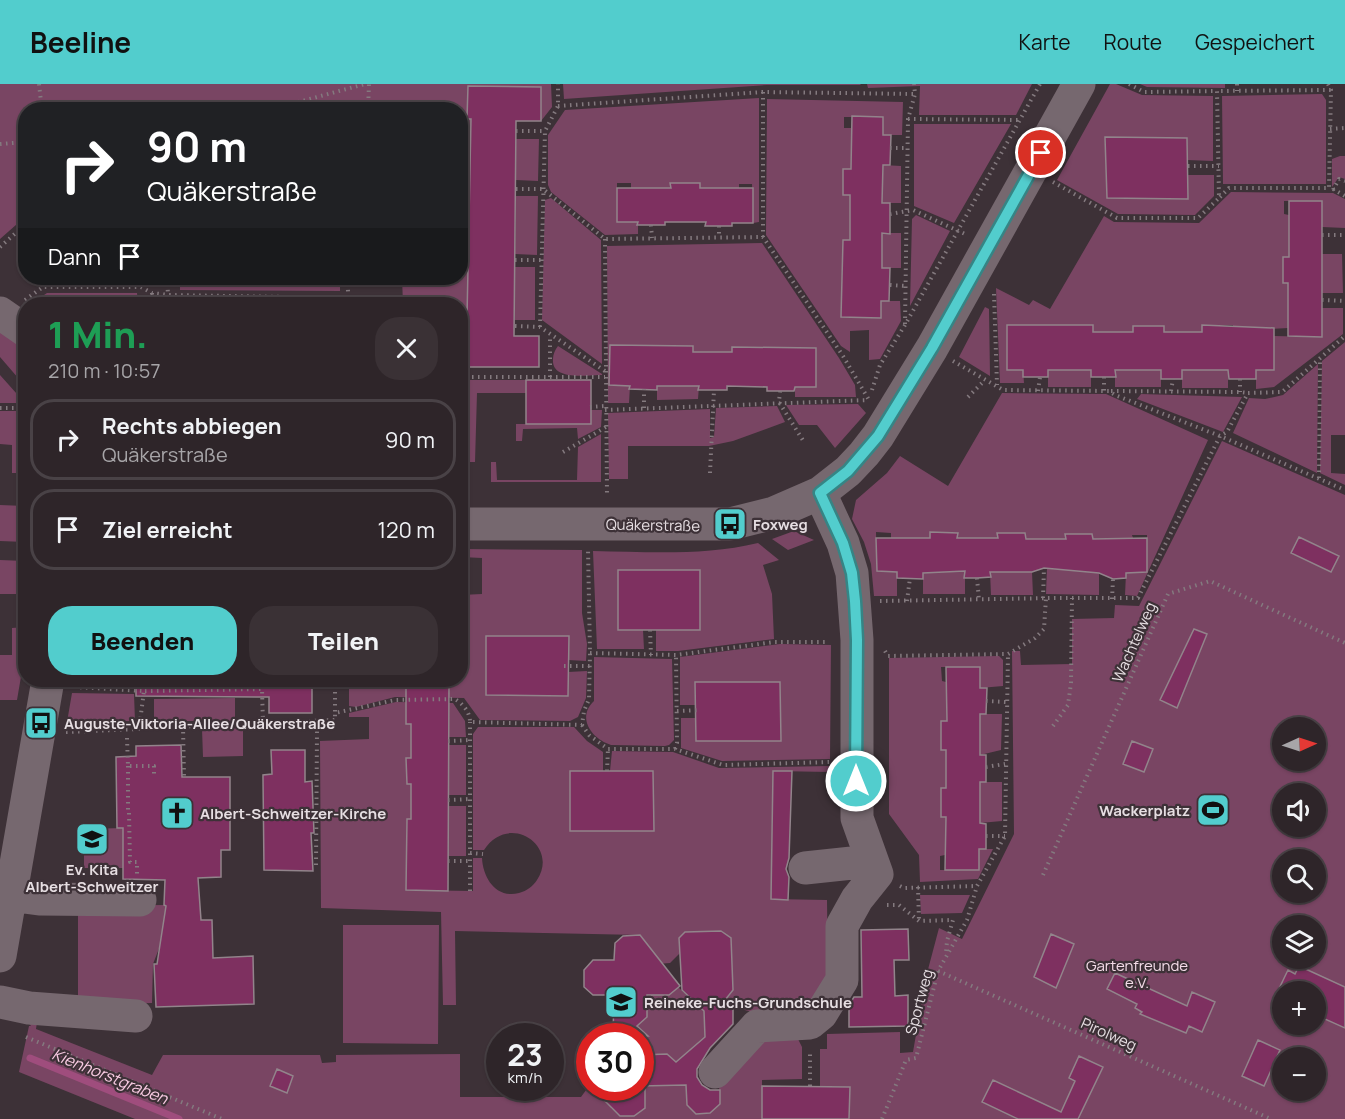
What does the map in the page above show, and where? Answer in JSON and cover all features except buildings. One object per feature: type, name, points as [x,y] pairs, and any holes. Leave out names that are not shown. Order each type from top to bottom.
[{"type":"street","name":"Quäkerstraße","points":[[468,524],[730,524],[774,513],[820,493],[848,471],[878,436],[932,348],[1079,84]]},
{"type":"street","points":[[715,1071],[757,1026],[810,1023],[821,1014],[842,980],[842,926],[874,867],[856,818],[856,761],[870,644],[855,601],[852,573],[843,543],[820,493]]},
{"type":"street","points":[[0,956],[9,895],[56,687]]},
{"type":"street","points":[[805,868],[874,867]]},
{"type":"street","points":[[9,895],[39,899],[139,890]]},
{"type":"street","points":[[0,1002],[29,1008],[136,1016]]},
{"type":"path","points":[[39,84],[41,102]]},
{"type":"path","points":[[298,102],[365,84]]},
{"type":"path","points":[[368,102],[369,84]]},
{"type":"path","points":[[540,327],[545,131],[558,106],[558,84]]},
{"type":"path","points":[[863,84],[865,92]]},
{"type":"path","points":[[905,325],[908,119],[915,94],[914,84]]},
{"type":"path","points":[[869,400],[880,365],[905,325],[1040,84]]},
{"type":"path","points":[[1129,84],[1144,92],[1331,90]]},
{"type":"path","points":[[1237,84],[1237,91]]},
{"type":"path","points":[[1328,84],[1331,90],[1331,189]]},
{"type":"path","points":[[1217,91],[1219,198]]},
{"type":"path","points":[[558,106],[763,92],[915,94]]},
{"type":"path","points":[[763,92],[763,237],[843,356],[872,404]]},
{"type":"path","points":[[908,119],[1020,120]]},
{"type":"path","points":[[1330,129],[1345,128]]},
{"type":"path","points":[[516,131],[545,131]]},
{"type":"path","points":[[0,144],[18,143]]},
{"type":"path","points":[[890,148],[907,148]]},
{"type":"path","points":[[1188,166],[1219,166]]},
{"type":"path","points":[[1331,189],[1339,178],[1345,181]]},
{"type":"path","points":[[1048,180],[1117,218],[1198,218],[1229,188],[1331,189],[1345,195]]},
{"type":"path","points":[[516,189],[543,189],[605,239],[763,237]]},
{"type":"path","points":[[890,214],[913,210],[967,235]]},
{"type":"path","points":[[651,225],[652,238]]},
{"type":"path","points":[[719,226],[719,238]]},
{"type":"path","points":[[0,247],[18,231]]},
{"type":"path","points":[[1322,235],[1345,235]]},
{"type":"path","points":[[605,239],[607,506]]},
{"type":"path","points":[[515,260],[541,260]]},
{"type":"path","points":[[167,285],[168,295]]},
{"type":"path","points":[[890,285],[906,286]]},
{"type":"path","points":[[27,297],[43,287],[141,287],[168,295],[288,297]]},
{"type":"path","points":[[993,291],[997,386]]},
{"type":"path","points":[[152,292],[152,297]]},
{"type":"path","points":[[1322,300],[1345,300]]},
{"type":"path","points":[[514,326],[540,327],[605,375]]},
{"type":"path","points":[[550,334],[550,377]]},
{"type":"path","points":[[950,359],[1003,390],[1282,392],[1345,336]]},
{"type":"path","points":[[1319,478],[1320,358]]},
{"type":"path","points":[[468,377],[605,375]]},
{"type":"path","points":[[1038,391],[1040,377]]},
{"type":"path","points":[[1104,377],[1107,391]]},
{"type":"path","points":[[1171,391],[1173,379]]},
{"type":"path","points":[[1240,379],[1240,392]]},
{"type":"path","points":[[968,397],[985,380]]},
{"type":"path","points":[[644,389],[644,408]]},
{"type":"path","points":[[710,473],[714,390]]},
{"type":"path","points":[[780,391],[779,402],[804,442]]},
{"type":"path","points":[[1107,391],[1220,436],[1345,490]]},
{"type":"path","points":[[874,600],[1138,598],[1220,436],[1227,432],[1248,393]]},
{"type":"path","points":[[590,407],[644,408],[869,400]]},
{"type":"path","points":[[0,408],[18,408]]},
{"type":"path","points":[[563,452],[606,427]]},
{"type":"path","points":[[588,543],[589,699],[582,725],[597,743],[608,749],[675,749],[723,765],[856,761]]},
{"type":"path","points":[[590,652],[676,655],[774,642],[870,644],[888,656],[1008,654],[1035,638],[1044,628],[1044,568]]},
{"type":"path","points":[[907,601],[910,578]]},
{"type":"path","points":[[977,578],[979,600]]},
{"type":"path","points":[[1112,599],[1113,579]]},
{"type":"path","name":"Wachtelweg","points":[[1043,875],[1168,594],[1210,581],[1345,643]]},
{"type":"path","points":[[1053,726],[1068,705],[1071,683],[1072,598]]},
{"type":"path","points":[[650,630],[651,655]]},
{"type":"path","points":[[986,836],[1005,836],[1008,654]]},
{"type":"path","points":[[675,749],[676,655]]},
{"type":"path","points":[[564,666],[590,666]]},
{"type":"path","points":[[100,687],[144,691],[262,689],[263,724]]},
{"type":"path","points":[[59,732],[139,729],[144,687]]},
{"type":"path","points":[[147,728],[335,720],[335,687]]},
{"type":"path","points":[[335,713],[395,700],[455,699],[461,703],[470,716],[470,891]]},
{"type":"path","points":[[987,701],[1006,702]]},
{"type":"path","points":[[677,711],[700,710]]},
{"type":"path","points":[[470,722],[582,725]]},
{"type":"path","points":[[183,726],[184,777]]},
{"type":"path","points":[[316,865],[317,731]]},
{"type":"path","points":[[127,738],[130,862],[137,862],[139,890]]},
{"type":"path","points":[[448,741],[470,740]]},
{"type":"path","points":[[607,771],[608,749]]},
{"type":"path","points":[[986,767],[1005,764]]},
{"type":"path","points":[[128,766],[154,766],[154,777]]},
{"type":"path","points":[[448,800],[470,799]]},
{"type":"path","name":"Sportweg","points":[[882,1119],[906,1060],[916,1058],[938,971],[967,920],[977,886],[1005,836]]},
{"type":"path","points":[[470,853],[483,854]]},
{"type":"path","points":[[448,861],[471,861]]},
{"type":"path","points":[[946,954],[953,920],[919,921],[918,887],[977,886]]},
{"type":"path","name":"Pirolweg","points":[[938,971],[1271,1119]]},
{"type":"path","points":[[22,1035],[222,1119]]},
{"type":"path","points":[[810,1050],[810,1086]]},
{"type":"green space","points":[[0,84],[551,84],[552,107],[541,121],[541,87],[468,87],[468,102],[18,102],[18,223],[0,239]]},
{"type":"green space","points":[[563,84],[861,85],[767,85],[564,99]]},
{"type":"green space","points":[[867,84],[1032,84],[1016,115],[919,115],[920,86],[868,88]]},
{"type":"green space","points":[[1110,84],[1116,84],[1142,95],[1213,96],[1213,161],[1187,160],[1186,138],[1105,138],[1107,198],[1188,199],[1188,175],[1214,175],[1214,196],[1195,215],[1118,214],[1057,180]]},
{"type":"green space","points":[[1140,84],[1225,84],[1225,88],[1147,87]]},
{"type":"green space","points":[[1322,94],[1326,100],[1326,184],[1223,184],[1222,96]]},
{"type":"green space","points":[[759,98],[759,222],[753,223],[752,184],[739,184],[739,188],[700,188],[670,184],[671,188],[631,188],[631,183],[617,183],[617,222],[638,222],[638,234],[605,235],[551,192],[548,185],[548,135],[565,110]]},
{"type":"green space","points":[[767,99],[903,102],[902,135],[883,135],[882,117],[844,117],[844,128],[851,128],[851,169],[843,169],[843,195],[850,195],[850,240],[843,240],[841,317],[881,318],[881,301],[900,301],[901,321],[880,359],[869,360],[869,330],[850,331],[850,352],[841,346],[766,235]]},
{"type":"green space","points":[[468,119],[476,119],[473,337],[468,337],[468,297],[403,297],[402,285],[468,285]]},
{"type":"green space","points":[[914,124],[1011,124],[954,223],[914,206]]},
{"type":"green space","points":[[516,139],[539,139],[538,181],[516,180]]},
{"type":"green space","points":[[1345,156],[1345,179],[1339,177],[1332,187],[1332,159]]},
{"type":"green space","points":[[883,165],[901,166],[901,203],[882,203]]},
{"type":"green space","points":[[1231,192],[1333,193],[1345,199],[1345,228],[1322,227],[1322,201],[1284,201],[1284,214],[1289,215],[1289,257],[1283,257],[1288,283],[1288,328],[1233,331],[1233,325],[1203,325],[1202,332],[1164,332],[1164,326],[1133,326],[1133,332],[1093,332],[1032,325],[1007,325],[1007,370],[1023,370],[1024,383],[1000,383],[996,288],[1029,305],[1033,300],[1050,309],[1104,216],[1114,222],[1199,223]]},
{"type":"green space","points":[[516,196],[538,196],[537,255],[515,254]]},
{"type":"green space","points":[[551,198],[601,240],[602,364],[542,320],[545,200]]},
{"type":"green space","points":[[916,215],[950,231],[910,306],[912,219]]},
{"type":"green space","points":[[882,233],[901,233],[901,268],[882,268]]},
{"type":"green space","points":[[762,243],[839,358],[855,385],[856,397],[795,397],[795,387],[816,387],[816,348],[732,347],[732,352],[693,352],[693,346],[610,345],[609,385],[630,386],[629,403],[608,403],[607,246]]},
{"type":"green space","points":[[1322,254],[1342,254],[1343,293],[1322,293]]},
{"type":"green space","points":[[515,267],[535,267],[535,320],[515,320]]},
{"type":"green space","points":[[180,285],[340,285],[340,291],[180,290]]},
{"type":"green space","points":[[47,293],[137,293],[137,297],[41,297]]},
{"type":"green space","points":[[985,307],[989,309],[990,376],[959,357]]},
{"type":"green space","points":[[1322,308],[1343,308],[1343,334],[1274,387],[1256,389],[1256,370],[1274,370],[1274,336],[1321,337]]},
{"type":"green space","points":[[0,326],[18,344],[18,378],[0,357]]},
{"type":"green space","points":[[1345,342],[1345,435],[1331,435],[1331,473],[1345,474],[1345,485],[1320,473],[1322,361]]},
{"type":"green space","points":[[558,346],[602,375],[580,376],[558,371],[553,359]]},
{"type":"green space","points":[[1318,364],[1317,473],[1233,433],[1249,398],[1265,399],[1283,395]]},
{"type":"green space","points":[[1048,370],[1091,370],[1091,387],[1048,387]]},
{"type":"green space","points":[[1115,370],[1161,370],[1161,387],[1115,387]]},
{"type":"green space","points":[[1182,370],[1228,370],[1228,388],[1182,388]]},
{"type":"green space","points":[[0,375],[18,395],[18,403],[0,403]]},
{"type":"green space","points":[[468,380],[526,380],[526,393],[477,393],[475,462],[468,462]]},
{"type":"green space","points":[[657,386],[699,386],[698,399],[657,400]]},
{"type":"green space","points":[[1002,393],[1106,394],[1208,440],[1137,596],[1125,595],[1126,573],[1147,571],[1147,535],[1132,535],[1133,538],[1093,539],[1092,534],[1066,534],[1066,539],[1026,539],[1025,533],[997,533],[998,538],[957,538],[958,533],[930,532],[930,538],[891,538],[891,533],[876,532],[877,571],[897,572],[897,596],[874,596],[871,564],[864,542],[852,519],[856,500],[887,473],[900,456],[948,486]]},
{"type":"green space","points":[[1141,394],[1242,397],[1223,432],[1137,399]]},
{"type":"green space","points":[[858,404],[866,413],[835,448],[817,425],[799,425],[786,405]]},
{"type":"green space","points":[[777,406],[785,422],[733,441],[709,446],[628,446],[628,479],[609,479],[608,413],[710,409],[710,438],[714,437],[716,408]]},
{"type":"green space","points":[[591,410],[602,410],[601,427],[578,439],[577,428],[523,429],[522,441],[516,441],[516,424],[590,424]]},
{"type":"green space","points":[[0,411],[18,411],[18,473],[12,473],[12,445],[0,444]]},
{"type":"green space","points":[[601,434],[601,482],[491,482],[491,462],[496,462],[497,480],[577,480],[578,447]]},
{"type":"green space","name":"Gartenfreunde e.V.","points":[[1222,441],[1345,495],[1345,1119],[849,1119],[850,1087],[820,1086],[820,1049],[827,1049],[827,1034],[900,1032],[900,1053],[913,1052],[926,977],[939,928],[962,939],[1014,834],[1012,651],[1020,651],[1021,665],[1072,664],[1072,619],[1114,618],[1115,605],[1139,606]]},
{"type":"green space","points":[[0,505],[18,506],[18,542],[0,541]]},
{"type":"green space","points":[[794,531],[814,540],[788,550],[772,539]]},
{"type":"green space","points":[[758,543],[779,560],[763,565],[772,594],[774,639],[678,651],[656,651],[656,630],[700,630],[700,570],[619,570],[618,630],[643,630],[644,649],[597,649],[593,551],[697,552]]},
{"type":"green space","points":[[468,549],[582,550],[582,613],[587,644],[586,661],[568,660],[568,636],[487,636],[486,658],[492,658],[492,673],[486,674],[486,695],[568,696],[568,672],[587,671],[586,698],[578,717],[570,721],[480,720],[464,698],[395,697],[356,707],[349,706],[349,687],[468,687],[468,595],[482,594],[482,558],[468,557]]},
{"type":"green space","points":[[0,560],[18,561],[18,594],[0,594]]},
{"type":"green space","points":[[1047,568],[1099,573],[1099,595],[1046,594]]},
{"type":"green space","points":[[965,571],[965,594],[923,594],[923,573]]},
{"type":"green space","points":[[990,572],[1032,572],[1033,595],[991,595]]},
{"type":"green space","points":[[12,628],[18,628],[19,687],[17,700],[0,700],[0,655],[12,655]]},
{"type":"green space","points":[[780,644],[831,645],[830,759],[722,761],[681,748],[681,718],[695,718],[696,741],[781,741],[780,682],[696,705],[680,705],[680,657]]},
{"type":"green space","points":[[999,656],[1003,660],[1003,686],[980,688],[979,667],[941,667],[942,681],[946,682],[947,721],[941,721],[946,750],[946,788],[941,789],[941,816],[946,817],[945,855],[940,856],[940,870],[979,870],[979,849],[993,849],[978,879],[920,882],[919,855],[889,814],[889,658]]},
{"type":"green space","points":[[594,657],[672,659],[674,740],[669,745],[611,745],[593,733],[586,721],[586,714],[594,701]]},
{"type":"green space","points":[[72,693],[134,694],[135,721],[67,722]]},
{"type":"green space","points":[[235,698],[235,721],[154,721],[154,699]]},
{"type":"green space","points":[[396,702],[453,703],[465,721],[466,737],[448,737],[448,711],[406,724],[411,724],[411,758],[406,759],[407,783],[411,784],[411,819],[407,819],[406,844],[410,844],[407,890],[473,891],[473,858],[482,858],[488,879],[497,890],[504,893],[522,892],[530,888],[537,880],[542,867],[542,855],[537,845],[528,838],[517,834],[506,834],[494,839],[484,850],[473,850],[473,734],[478,727],[574,727],[587,741],[603,752],[603,771],[570,808],[570,831],[654,831],[610,771],[612,751],[673,752],[719,768],[830,766],[830,772],[773,771],[771,899],[827,900],[828,983],[796,1016],[768,1015],[742,1009],[725,1000],[731,938],[721,931],[685,932],[679,938],[680,953],[670,963],[657,964],[648,945],[640,935],[455,931],[456,1005],[443,1005],[441,912],[321,908],[320,741],[369,739],[369,717],[349,717],[349,713]]},
{"type":"green space","points":[[980,714],[1002,714],[1001,750],[980,755]]},
{"type":"green space","points":[[243,728],[243,756],[203,757],[202,729]]},
{"type":"green space","points":[[448,745],[466,745],[466,795],[448,795]]},
{"type":"green space","points":[[980,782],[1002,782],[1002,821],[980,823]]},
{"type":"green space","points":[[448,806],[466,806],[466,856],[448,856]]},
{"type":"green space","points":[[123,828],[123,868],[84,868],[84,829]]},
{"type":"green space","points":[[920,895],[970,895],[962,913],[921,914]]},
{"type":"green space","points":[[78,906],[166,906],[160,946],[153,964],[152,1003],[78,1004]]},
{"type":"green space","points":[[343,925],[439,925],[438,1044],[343,1043]]},
{"type":"green space","points":[[647,986],[657,995],[669,995],[678,987],[704,1011],[705,1037],[676,1062],[667,1054],[654,1054],[654,1023],[637,1023],[639,994]]},
{"type":"green space","points":[[20,1012],[38,1015],[36,1029],[152,1075],[163,1055],[320,1055],[322,1063],[336,1062],[336,1055],[460,1054],[460,1097],[486,1097],[486,1101],[564,1101],[564,1097],[576,1097],[576,1101],[611,1101],[611,1108],[620,1116],[645,1107],[645,1101],[654,1101],[654,1082],[686,1083],[687,1105],[696,1114],[710,1113],[720,1104],[719,1085],[758,1035],[796,1035],[802,1047],[802,1079],[762,1080],[762,1119],[135,1119],[19,1072],[29,1026],[31,1026]]},
{"type":"waterway","name":"Kienhorstgraben","points":[[30,1058],[179,1119]]},
{"type":"place","name":"Foxweg","points":[[730,524]]},
{"type":"place","name":"Auguste-Viktoria-Allee/Quäkerstraße","points":[[41,723]]},
{"type":"place","name":"Wackerplatz","points":[[1213,810]]},
{"type":"place","name":"Albert-Schweitzer-Kirche","points":[[177,813]]},
{"type":"place","name":"Ev. Kita Albert-Schweitzer","points":[[92,839]]},
{"type":"place","name":"Reineke-Fuchs-Grundschule","points":[[621,1002]]},
{"type":"route","points":[[856,781],[857,640],[852,573],[843,543],[820,493],[848,471],[878,436],[932,348],[1041,153]]}]
